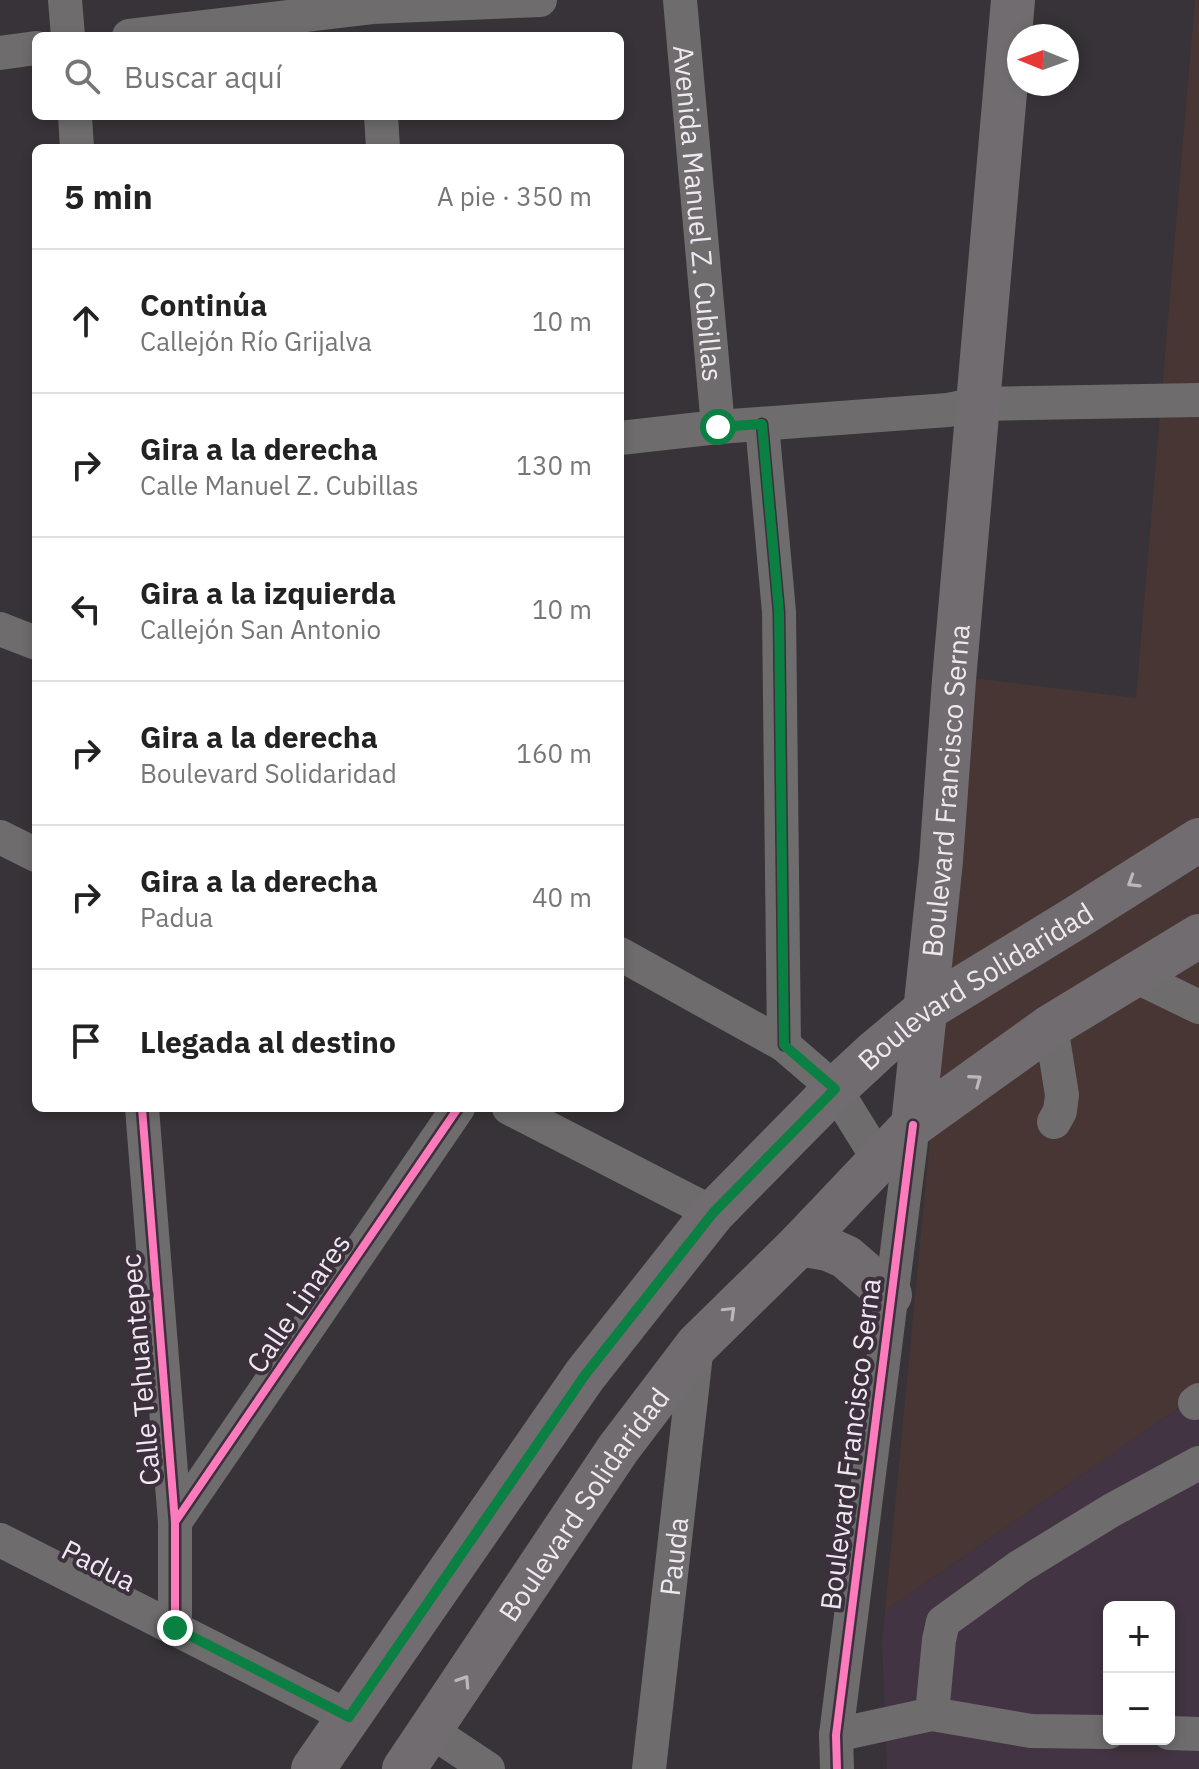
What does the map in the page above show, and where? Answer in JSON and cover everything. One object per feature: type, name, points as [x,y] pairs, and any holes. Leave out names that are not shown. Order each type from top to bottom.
[{"type":"main road","name":"Boulevard Francisco Serna","points":[[913,1125],[941,861],[1013,0]]},
{"type":"main road","name":"Boulevard Solidaridad","points":[[313,1769],[585,1375],[713,1213],[835,1089],[925,1010],[1199,840]]},
{"type":"main road","name":"Boulevard Solidaridad","points":[[404,1769],[618,1449],[697,1345],[800,1244],[913,1125],[1051,1026],[1199,936]]},
{"type":"main road","points":[[800,1244],[828,1249],[846,1257],[890,1295]]},
{"type":"street","points":[[65,0],[68,32]]},
{"type":"street","points":[[173,32],[540,0]]},
{"type":"street","name":"Avenida Manuel Z. Cubillas","points":[[680,0],[718,427]]},
{"type":"street","points":[[0,53],[32,49]]},
{"type":"street","points":[[75,120],[77,144]]},
{"type":"street","points":[[381,120],[383,144]]},
{"type":"street","points":[[624,438],[718,427],[948,410],[978,404],[1199,400]]},
{"type":"street","points":[[762,424],[779,612],[784,1045]]},
{"type":"street","points":[[0,629],[32,641]]},
{"type":"street","points":[[0,837],[32,853]]},
{"type":"street","points":[[624,956],[784,1045],[835,1089],[879,1160]]},
{"type":"street","points":[[1135,976],[1199,1007]]},
{"type":"street","points":[[1051,1026],[1062,1095],[1060,1111],[1054,1122]]},
{"type":"street","name":"Calle Tehuantepec","points":[[142,1112],[175,1522],[175,1628]]},
{"type":"street","name":"Calle Linares","points":[[175,1522],[455,1112]]},
{"type":"street","points":[[517,1112],[713,1213]]},
{"type":"street","name":"Boulevard Francisco Serna","points":[[837,1769],[836,1735],[913,1125]]},
{"type":"street","name":"Pauda","points":[[649,1769],[697,1345]]},
{"type":"street","points":[[932,1714],[943,1622],[1019,1567],[1112,1510],[1199,1463]]},
{"type":"street","name":"Padua","points":[[0,1540],[349,1717]]},
{"type":"street","points":[[836,1735],[932,1714],[1031,1731],[1103,1732]]},
{"type":"street","points":[[431,1731],[488,1769]]},
{"type":"street","points":[[1175,1733],[1199,1734]]},
{"type":"shaded area","points":[[1195,0],[1199,0],[1199,1394],[885,1611],[974,678],[1136,698]]},
{"type":"shaded area","points":[[1199,1394],[1199,1769],[887,1769],[882,1641],[885,1611]]},
{"type":"cycle path","points":[[762,424],[779,612],[784,1045]]},
{"type":"cycle path","points":[[142,1112],[175,1522],[175,1628]]},
{"type":"cycle path","points":[[175,1522],[455,1112]]},
{"type":"cycle path","points":[[837,1769],[836,1735],[913,1125]]},
{"type":"route","points":[[175,1628],[349,1717],[585,1375],[713,1213],[835,1089],[784,1045],[779,612],[762,424],[718,427]]}]
